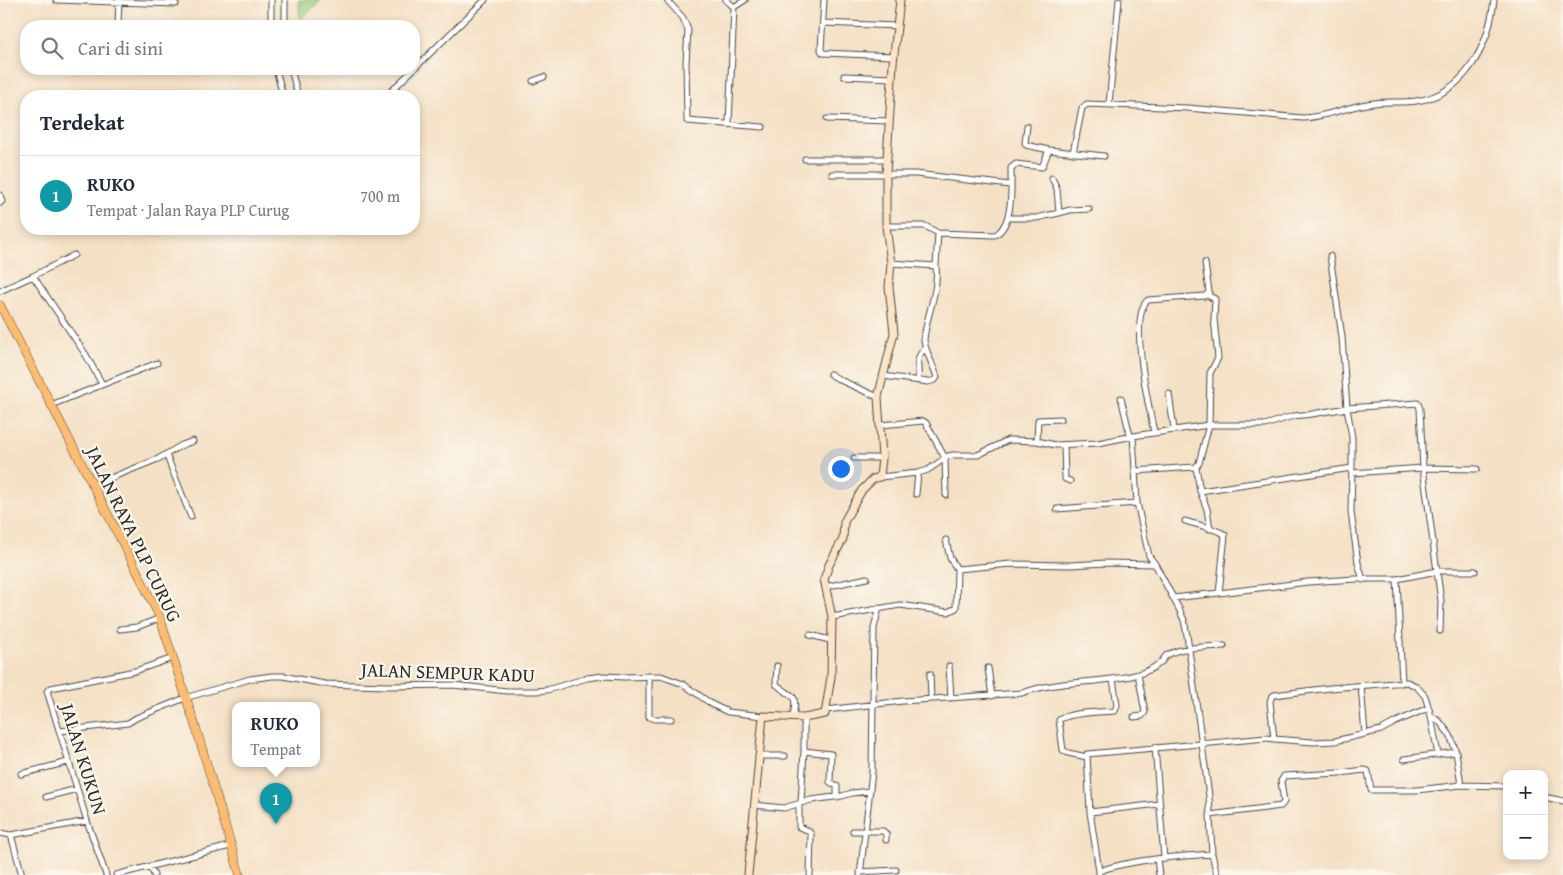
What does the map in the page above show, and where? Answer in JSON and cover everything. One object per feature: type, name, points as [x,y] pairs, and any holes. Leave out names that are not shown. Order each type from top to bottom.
[{"type":"main road","name":"JALAN RAYA PLP CURUG","points":[[0,304],[160,618],[196,728],[240,875]]},
{"type":"street","points":[[56,0],[176,4]]},
{"type":"street","points":[[271,0],[271,20]]},
{"type":"street","points":[[284,0],[285,20]]},
{"type":"street","points":[[420,63],[485,0]]},
{"type":"street","points":[[667,0],[683,18],[688,30],[686,62],[687,121],[763,127]]},
{"type":"street","points":[[726,0],[734,7]]},
{"type":"street","points":[[734,7],[744,0]]},
{"type":"street","points":[[824,0],[822,53],[893,56]]},
{"type":"street","points":[[880,477],[882,458],[878,397],[894,333],[886,226],[886,174],[893,56],[900,0]]},
{"type":"street","points":[[1109,104],[1119,0]]},
{"type":"street","points":[[1073,153],[1082,108],[1087,104],[1187,108],[1303,118],[1319,117],[1374,102],[1417,101],[1438,95],[1456,84],[1475,63],[1484,41],[1494,0]]},
{"type":"street","points":[[118,20],[119,1]]},
{"type":"street","points":[[729,124],[734,7]]},
{"type":"street","points":[[823,24],[897,26]]},
{"type":"street","points":[[278,75],[281,90]]},
{"type":"street","points":[[293,75],[296,90]]},
{"type":"street","points":[[392,90],[408,75]]},
{"type":"street","points":[[844,76],[892,78]]},
{"type":"street","points":[[533,81],[544,77]]},
{"type":"street","points":[[827,119],[889,121]]},
{"type":"street","points":[[1027,126],[1026,145],[1049,150],[1104,156]]},
{"type":"street","points":[[886,226],[925,226],[938,233],[995,235],[1008,218],[1011,168],[1016,164],[1042,167],[1049,150]]},
{"type":"street","points":[[805,159],[887,159]]},
{"type":"street","points":[[832,174],[916,174],[1010,185]]},
{"type":"street","points":[[1052,178],[1057,189],[1058,213]]},
{"type":"street","points":[[0,195],[2,201],[0,202]]},
{"type":"street","points":[[1008,218],[1036,218],[1070,210],[1089,209]]},
{"type":"street","points":[[883,376],[932,381],[936,378],[924,341],[933,305],[938,233]]},
{"type":"street","points":[[0,291],[74,256]]},
{"type":"street","points":[[1330,256],[1342,337],[1347,408],[1352,437],[1351,512],[1358,563],[1363,580]]},
{"type":"street","points":[[890,263],[936,266]]},
{"type":"street","points":[[1205,263],[1208,295]]},
{"type":"street","points":[[33,276],[86,355],[102,384]]},
{"type":"street","points":[[1154,432],[1142,369],[1139,337],[1143,306],[1148,300],[1208,295],[1215,299],[1214,324],[1218,358],[1210,373],[1209,425],[1199,463],[1196,467],[1210,529]]},
{"type":"street","points":[[918,380],[918,357],[925,348]]},
{"type":"street","points":[[52,404],[157,363]]},
{"type":"street","points":[[830,374],[878,397]]},
{"type":"street","points":[[1169,394],[1174,429]]},
{"type":"street","points":[[1121,398],[1132,435],[1138,502],[1149,556],[1184,620],[1209,796],[1212,854],[1217,875]]},
{"type":"street","points":[[748,875],[763,716],[804,718],[825,714],[831,678],[830,640],[832,617],[825,587],[826,572],[843,539],[844,522],[862,490],[873,479],[918,473],[928,470],[952,455],[978,455],[1008,440],[1036,441],[1056,445],[1098,443],[1132,435],[1174,429],[1209,425],[1265,425],[1292,416],[1347,408],[1418,404],[1420,409],[1423,468],[1441,601],[1440,631]]},
{"type":"street","points":[[1036,441],[1038,420],[1061,419]]},
{"type":"street","points":[[881,425],[926,422],[945,458],[946,495]]},
{"type":"street","points":[[93,485],[193,441]]},
{"type":"street","points":[[1064,445],[1064,474],[1065,479],[1070,480]]},
{"type":"street","points":[[166,454],[191,517]]},
{"type":"street","points":[[854,458],[882,458]]},
{"type":"street","points":[[1135,471],[1196,467]]},
{"type":"street","points":[[1200,491],[1352,471],[1423,468],[1477,469]]},
{"type":"street","points":[[916,494],[918,473]]},
{"type":"street","points":[[1057,509],[1138,502]]},
{"type":"street","points":[[1185,521],[1217,530],[1225,535],[1219,592]]},
{"type":"street","points":[[832,617],[900,605],[952,611],[956,608],[956,569],[950,558],[946,540]]},
{"type":"street","points":[[956,569],[1011,564],[1155,564]]},
{"type":"street","points":[[1173,598],[1308,582],[1397,579],[1438,571],[1475,570]]},
{"type":"street","points":[[825,587],[867,578]]},
{"type":"street","points":[[1397,579],[1402,683]]},
{"type":"street","points":[[879,608],[874,628],[873,748],[870,791],[860,874],[896,870]]},
{"type":"street","points":[[120,629],[137,627],[160,618]]},
{"type":"street","points":[[810,635],[830,640]]},
{"type":"street","points":[[826,710],[932,698],[1022,694],[1045,688],[1138,674],[1161,663],[1166,655],[1188,649],[1224,646]]},
{"type":"street","name":"JALAN KUKUN","points":[[106,875],[68,762],[48,689],[156,665],[173,658]]},
{"type":"street","points":[[777,666],[776,684],[795,698],[793,718]]},
{"type":"street","points":[[949,666],[951,698]]},
{"type":"street","points":[[988,668],[992,696]]},
{"type":"street","points":[[930,674],[932,698]]},
{"type":"street","points":[[1134,717],[1142,716],[1145,712],[1138,674]]},
{"type":"street","name":"JALAN SEMPUR KADU","points":[[60,731],[128,723],[185,698],[250,679],[272,676],[283,676],[325,684],[387,686],[453,685],[498,690],[536,691],[548,690],[586,678],[603,676],[661,676],[674,680],[713,705],[728,712],[763,716]]},
{"type":"street","points":[[649,676],[649,718],[671,720]]},
{"type":"street","points":[[1087,757],[1062,750],[1059,720],[1063,717],[1086,713],[1115,711],[1117,705],[1113,679]]},
{"type":"street","points":[[1274,739],[1270,702],[1274,696],[1330,688],[1407,682],[1416,686],[1425,696],[1431,716],[1438,755]]},
{"type":"street","points":[[1360,686],[1365,734]]},
{"type":"street","points":[[1212,854],[1164,858],[1113,866],[1099,873],[1090,812],[1087,757],[1089,753],[1267,738],[1313,742],[1335,741],[1381,730],[1428,708]]},
{"type":"street","points":[[1431,716],[1439,721],[1450,735],[1456,752],[1461,785]]},
{"type":"street","points":[[804,718],[804,751],[799,827],[811,834],[810,875]]},
{"type":"street","points":[[1155,747],[1164,858]]},
{"type":"street","points":[[804,751],[831,754],[830,782],[837,786],[837,797]]},
{"type":"street","points":[[1404,759],[1456,752]]},
{"type":"street","points":[[758,756],[785,756]]},
{"type":"street","points":[[21,774],[68,762]]},
{"type":"street","points":[[1210,815],[1281,806],[1284,802],[1281,781],[1284,776],[1335,774],[1365,770],[1368,771],[1371,790],[1417,790],[1461,785],[1503,786]]},
{"type":"street","points":[[46,798],[77,789]]},
{"type":"street","points":[[754,805],[784,808],[811,800],[870,791]]},
{"type":"street","points":[[1548,798],[1563,801]]},
{"type":"street","points":[[1090,812],[1159,804]]},
{"type":"street","points":[[0,833],[12,835],[87,821]]},
{"type":"street","points":[[853,831],[885,832],[886,840]]},
{"type":"street","points":[[12,835],[22,875]]},
{"type":"street","points":[[116,875],[127,874],[150,866],[230,846]]},
{"type":"street","points":[[1157,859],[1159,875]]},
{"type":"street","points":[[150,866],[154,875]]},
{"type":"green space","points":[[299,0],[321,0],[300,20]]},
{"type":"place","name":"RUKO","points":[[276,824]]}]
